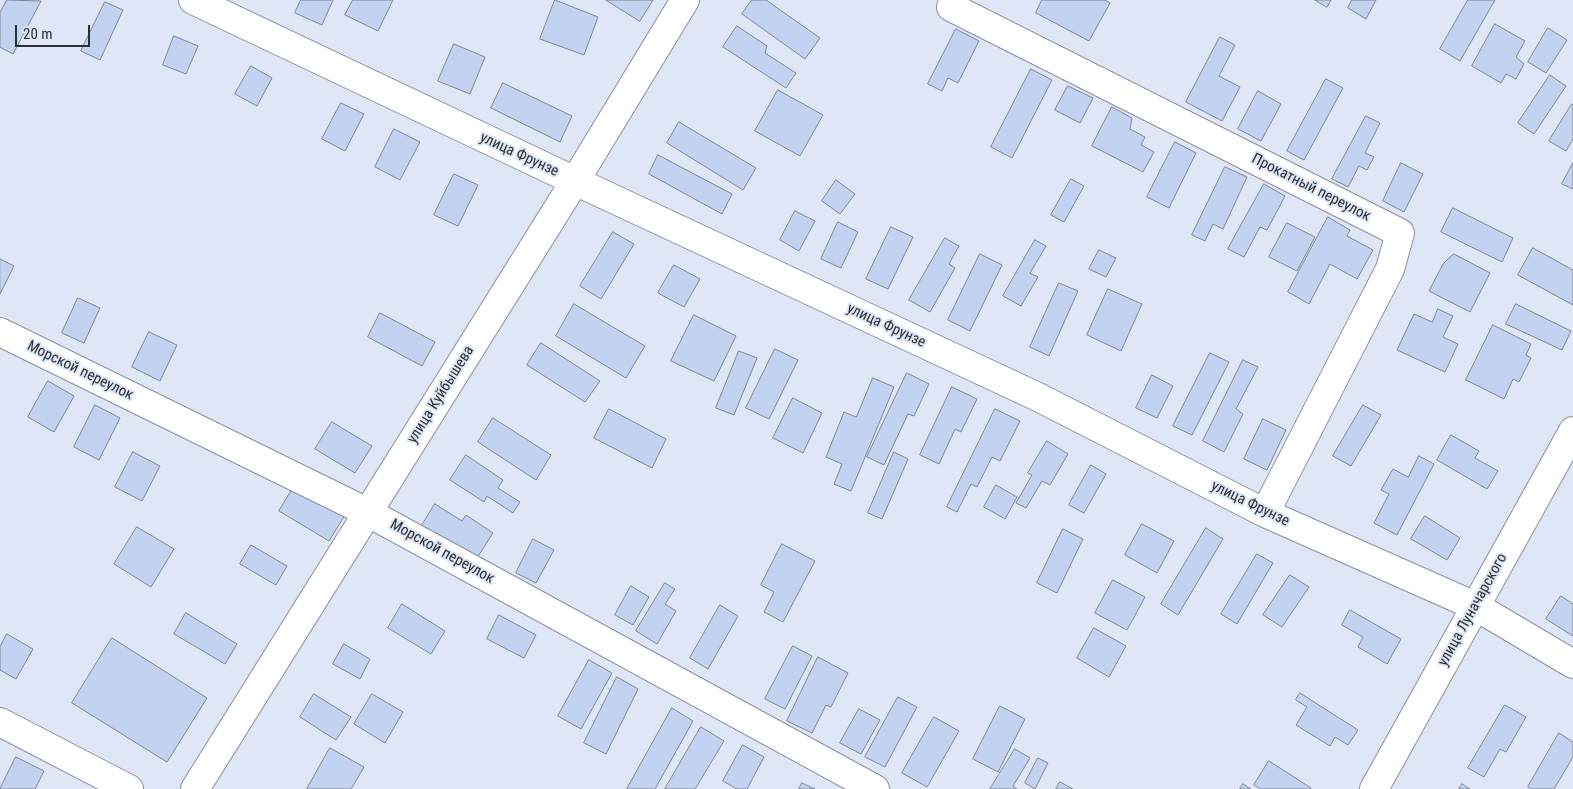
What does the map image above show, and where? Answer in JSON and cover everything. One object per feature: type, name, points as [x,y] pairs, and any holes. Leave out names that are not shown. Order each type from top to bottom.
[{"type":"street","name":"улица Фрунзе","points":[[193,0],[1038,397],[1265,513],[1475,606],[1573,664]]},
{"type":"street","name":"улица Куйбышева","points":[[195,789],[575,181],[685,0]]},
{"type":"street","name":"Прокатный переулок","points":[[955,0],[951,7],[1400,233],[1390,269],[1265,513]]},
{"type":"street","name":"Морской переулок","points":[[0,332],[367,512],[875,789]]},
{"type":"street","name":"улица Луначарского","points":[[1374,789],[1573,430]]},
{"type":"street","points":[[0,722],[129,789]]},
{"type":"building","points":[[7,0],[41,1],[13,54],[0,47],[0,13]]},
{"type":"building","points":[[301,0],[333,0],[322,25],[295,13]]},
{"type":"building","points":[[353,0],[393,0],[378,31],[345,15]]},
{"type":"building","points":[[555,0],[598,17],[584,55],[540,39]]},
{"type":"building","points":[[606,0],[653,0],[640,21]]},
{"type":"building","points":[[752,0],[766,0],[820,38],[805,59],[742,14]]},
{"type":"building","points":[[1042,0],[1105,0],[1110,3],[1089,41],[1036,13]]},
{"type":"building","points":[[1315,0],[1331,0],[1327,7]]},
{"type":"building","points":[[1352,0],[1376,0],[1366,19],[1348,8]]},
{"type":"building","points":[[1468,0],[1495,0],[1460,61],[1440,49]]},
{"type":"building","points":[[105,2],[123,10],[100,60],[81,51]]},
{"type":"building","points":[[1495,24],[1525,41],[1516,57],[1524,64],[1516,79],[1506,74],[1501,83],[1472,66]]},
{"type":"building","points":[[737,26],[767,46],[765,53],[796,73],[786,88],[723,47]]},
{"type":"building","points":[[1548,28],[1567,40],[1546,73],[1528,62]]},
{"type":"building","points":[[956,29],[979,41],[958,83],[948,78],[942,91],[928,84]]},
{"type":"building","points":[[174,36],[198,46],[186,74],[163,65]]},
{"type":"building","points":[[1220,37],[1235,45],[1219,76],[1240,87],[1222,121],[1186,102]]},
{"type":"building","points":[[454,44],[485,57],[470,94],[438,81]]},
{"type":"building","points":[[251,66],[272,78],[257,106],[235,94]]},
{"type":"building","points":[[1031,69],[1052,80],[1012,158],[991,147]]},
{"type":"building","points":[[1550,75],[1566,86],[1534,134],[1518,123]]},
{"type":"building","points":[[1326,79],[1343,88],[1304,160],[1287,151]]},
{"type":"building","points":[[503,83],[572,116],[560,142],[491,108]]},
{"type":"building","points":[[1068,86],[1093,98],[1080,123],[1055,110]]},
{"type":"building","points":[[778,90],[823,115],[800,156],[755,131]]},
{"type":"building","points":[[1258,91],[1281,104],[1261,141],[1238,129]]},
{"type":"building","points":[[341,103],[364,114],[345,151],[322,139]]},
{"type":"building","points":[[1572,104],[1573,139],[1566,151],[1549,141]]},
{"type":"building","points":[[1112,107],[1132,118],[1130,129],[1145,137],[1141,145],[1154,152],[1143,172],[1092,146]]},
{"type":"building","points":[[1366,116],[1380,123],[1365,153],[1374,157],[1367,170],[1359,166],[1348,187],[1332,179]]},
{"type":"building","points":[[679,122],[756,168],[743,190],[667,143]]},
{"type":"building","points":[[394,129],[420,142],[400,180],[375,167]]},
{"type":"building","points":[[1175,142],[1196,153],[1169,208],[1147,197]]},
{"type":"building","points":[[658,155],[732,194],[722,214],[649,174]]},
{"type":"building","points":[[1401,163],[1423,174],[1404,212],[1383,201]]},
{"type":"building","points":[[1573,163],[1573,189],[1562,184]]},
{"type":"building","points":[[1225,167],[1247,177],[1223,229],[1213,224],[1205,241],[1192,235]]},
{"type":"building","points":[[454,174],[478,185],[458,226],[434,215]]},
{"type":"building","points":[[1071,179],[1084,186],[1064,222],[1051,215]]},
{"type":"building","points":[[836,180],[855,194],[840,214],[822,201]]},
{"type":"building","points":[[1264,184],[1285,196],[1267,230],[1260,227],[1244,257],[1228,249]]},
{"type":"building","points":[[1453,208],[1513,238],[1502,262],[1441,232]]},
{"type":"building","points":[[795,211],[815,221],[799,251],[780,240]]},
{"type":"building","points":[[1328,217],[1350,230],[1347,236],[1373,250],[1357,279],[1330,264],[1309,304],[1288,292]]},
{"type":"building","points":[[838,222],[858,232],[841,268],[821,259]]},
{"type":"building","points":[[1287,223],[1315,237],[1297,271],[1269,257]]},
{"type":"building","points":[[891,227],[913,237],[888,289],[866,279]]},
{"type":"building","points":[[613,232],[634,244],[601,299],[580,286]]},
{"type":"building","points":[[945,238],[959,246],[949,264],[955,268],[930,312],[909,300]]},
{"type":"building","points":[[1035,240],[1046,246],[1030,273],[1038,277],[1021,306],[1003,296]]},
{"type":"building","points":[[1533,248],[1573,270],[1573,305],[1518,275]]},
{"type":"building","points":[[1099,250],[1116,258],[1106,277],[1089,269]]},
{"type":"building","points":[[980,254],[1002,265],[970,331],[948,320]]},
{"type":"building","points":[[1454,254],[1490,273],[1470,312],[1429,291],[1443,264]]},
{"type":"building","points":[[0,259],[14,266],[0,294]]},
{"type":"building","points":[[674,265],[700,279],[684,307],[658,293]]},
{"type":"building","points":[[1059,283],[1078,291],[1049,356],[1030,347]]},
{"type":"building","points":[[1108,289],[1142,304],[1121,351],[1087,335]]},
{"type":"building","points":[[78,298],[100,308],[84,343],[62,333]]},
{"type":"building","points":[[574,304],[645,346],[626,378],[556,336]]},
{"type":"building","points":[[1516,304],[1571,331],[1562,350],[1506,324]]},
{"type":"building","points":[[1438,309],[1453,316],[1443,337],[1458,344],[1445,372],[1397,350],[1414,314],[1432,322]]},
{"type":"building","points":[[380,313],[435,342],[422,366],[368,337]]},
{"type":"building","points":[[694,315],[736,336],[714,381],[671,361]]},
{"type":"building","points":[[1493,325],[1531,344],[1526,355],[1531,358],[1519,382],[1513,379],[1504,399],[1466,380]]},
{"type":"building","points":[[149,332],[177,345],[160,381],[132,367]]},
{"type":"building","points":[[541,343],[600,381],[585,402],[527,365]]},
{"type":"building","points":[[775,349],[798,360],[769,419],[746,408]]},
{"type":"building","points":[[739,351],[757,358],[734,415],[716,408]]},
{"type":"building","points":[[1210,353],[1229,362],[1192,435],[1173,426]]},
{"type":"building","points":[[1243,360],[1258,367],[1236,409],[1243,414],[1224,452],[1203,441]]},
{"type":"building","points":[[907,373],[929,384],[914,416],[908,414],[884,465],[867,457]]},
{"type":"building","points":[[1152,375],[1173,386],[1157,418],[1136,408]]},
{"type":"building","points":[[873,378],[894,387],[851,491],[834,484],[842,464],[826,457],[844,412],[856,417]]},
{"type":"building","points":[[48,381],[74,396],[54,432],[28,417]]},
{"type":"building","points":[[952,387],[977,399],[961,432],[955,429],[939,464],[920,455]]},
{"type":"building","points":[[793,398],[822,413],[803,453],[773,438]]},
{"type":"building","points":[[95,405],[120,418],[99,460],[74,447]]},
{"type":"building","points":[[1363,405],[1381,415],[1351,466],[1333,456]]},
{"type":"building","points":[[609,409],[666,439],[652,468],[594,438]]},
{"type":"building","points":[[995,409],[1020,421],[1000,461],[992,457],[977,487],[971,484],[957,512],[947,507]]},
{"type":"building","points":[[493,418],[551,455],[536,480],[478,442]]},
{"type":"building","points":[[1263,419],[1286,430],[1267,470],[1244,459]]},
{"type":"building","points":[[332,422],[372,446],[355,473],[315,449]]},
{"type":"building","points":[[1451,435],[1479,451],[1475,458],[1498,471],[1487,489],[1437,460]]},
{"type":"building","points":[[1047,441],[1068,454],[1050,485],[1042,481],[1026,508],[1016,503],[1032,475],[1028,473]]},
{"type":"building","points":[[133,452],[160,466],[142,501],[115,487]]},
{"type":"building","points":[[894,452],[908,459],[882,519],[868,513]]},
{"type":"building","points":[[466,455],[503,480],[498,488],[520,502],[513,513],[487,496],[484,502],[450,480]]},
{"type":"building","points":[[1419,456],[1434,464],[1397,535],[1374,523],[1389,494],[1381,490],[1393,469],[1408,477]]},
{"type":"building","points":[[1091,465],[1106,474],[1084,513],[1069,505]]},
{"type":"building","points":[[295,485],[345,515],[329,541],[279,511]]},
{"type":"building","points":[[996,485],[1017,497],[1005,519],[984,507]]},
{"type":"building","points":[[435,504],[462,521],[466,515],[493,533],[475,561],[421,527]]},
{"type":"building","points":[[1425,516],[1460,538],[1447,560],[1411,539]]},
{"type":"building","points":[[1142,524],[1174,541],[1157,573],[1125,555]]},
{"type":"building","points":[[137,527],[174,549],[151,587],[114,564]]},
{"type":"building","points":[[1206,528],[1223,539],[1178,615],[1161,604]]},
{"type":"building","points":[[1063,529],[1083,539],[1057,593],[1037,583]]},
{"type":"building","points":[[533,539],[554,550],[536,583],[516,573]]},
{"type":"building","points":[[782,544],[815,561],[783,622],[764,612],[774,592],[761,585]]},
{"type":"building","points":[[251,545],[287,566],[276,585],[240,564]]},
{"type":"building","points":[[1257,554],[1273,563],[1237,624],[1221,614]]},
{"type":"building","points":[[1290,575],[1309,587],[1282,627],[1263,615]]},
{"type":"building","points":[[1113,580],[1145,597],[1127,630],[1095,613]]},
{"type":"building","points":[[665,583],[675,589],[665,604],[676,611],[657,644],[636,631]]},
{"type":"building","points":[[631,586],[649,597],[633,625],[615,615]]},
{"type":"building","points":[[1561,596],[1573,604],[1573,636],[1546,619]]},
{"type":"building","points":[[402,604],[445,631],[431,654],[388,628]]},
{"type":"building","points":[[720,605],[738,616],[708,669],[690,658]]},
{"type":"building","points":[[1350,610],[1401,639],[1387,664],[1358,647],[1363,637],[1342,625]]},
{"type":"building","points":[[186,613],[237,644],[225,664],[174,634]]},
{"type":"building","points":[[499,615],[536,635],[524,658],[487,639]]},
{"type":"building","points":[[1094,628],[1126,646],[1109,677],[1077,658]]},
{"type":"building","points":[[7,634],[33,649],[16,679],[0,670],[0,647]]},
{"type":"building","points":[[112,638],[207,698],[167,762],[72,703]]},
{"type":"building","points":[[344,644],[370,659],[360,679],[333,664]]},
{"type":"building","points":[[793,646],[812,656],[785,709],[765,699]]},
{"type":"building","points":[[818,657],[848,673],[831,707],[826,705],[812,733],[787,721]]},
{"type":"building","points":[[589,660],[612,673],[581,729],[558,716]]},
{"type":"building","points":[[617,677],[638,689],[606,754],[584,743]]},
{"type":"building","points":[[1300,693],[1358,730],[1348,745],[1335,737],[1330,746],[1296,725],[1307,707],[1296,700]]},
{"type":"building","points":[[314,694],[351,717],[336,740],[300,717]]},
{"type":"building","points":[[372,694],[403,712],[385,743],[354,724]]},
{"type":"building","points":[[898,697],[917,707],[885,767],[865,757]]},
{"type":"building","points":[[1505,705],[1526,717],[1506,752],[1500,749],[1484,777],[1468,768]]},
{"type":"building","points":[[1000,706],[1025,719],[998,772],[973,759]]},
{"type":"building","points":[[672,708],[693,721],[655,789],[627,789]]},
{"type":"building","points":[[859,709],[880,720],[861,754],[840,743]]},
{"type":"building","points":[[934,717],[959,731],[927,787],[902,773]]},
{"type":"building","points":[[701,727],[724,741],[695,789],[665,789]]},
{"type":"building","points":[[1559,733],[1573,742],[1573,757],[1554,789],[1531,789],[1528,787]]},
{"type":"building","points":[[743,745],[764,757],[747,789],[737,789],[723,781]]},
{"type":"building","points":[[330,748],[364,767],[351,789],[307,789]]},
{"type":"building","points":[[1015,749],[1030,758],[1013,786],[1017,789],[990,789]]},
{"type":"building","points":[[16,757],[44,771],[35,789],[0,789]]},
{"type":"building","points":[[1038,758],[1048,763],[1035,789],[1025,783]]},
{"type":"building","points":[[1269,761],[1311,788],[1260,789],[1254,785]]},
{"type":"building","points":[[1060,782],[1073,789],[1056,789]]},
{"type":"building","points":[[802,783],[815,789],[799,789]]},
{"type":"building","points":[[1243,784],[1251,789],[1240,789]]},
{"type":"building","points":[[1462,784],[1470,789],[1459,789]]}]
